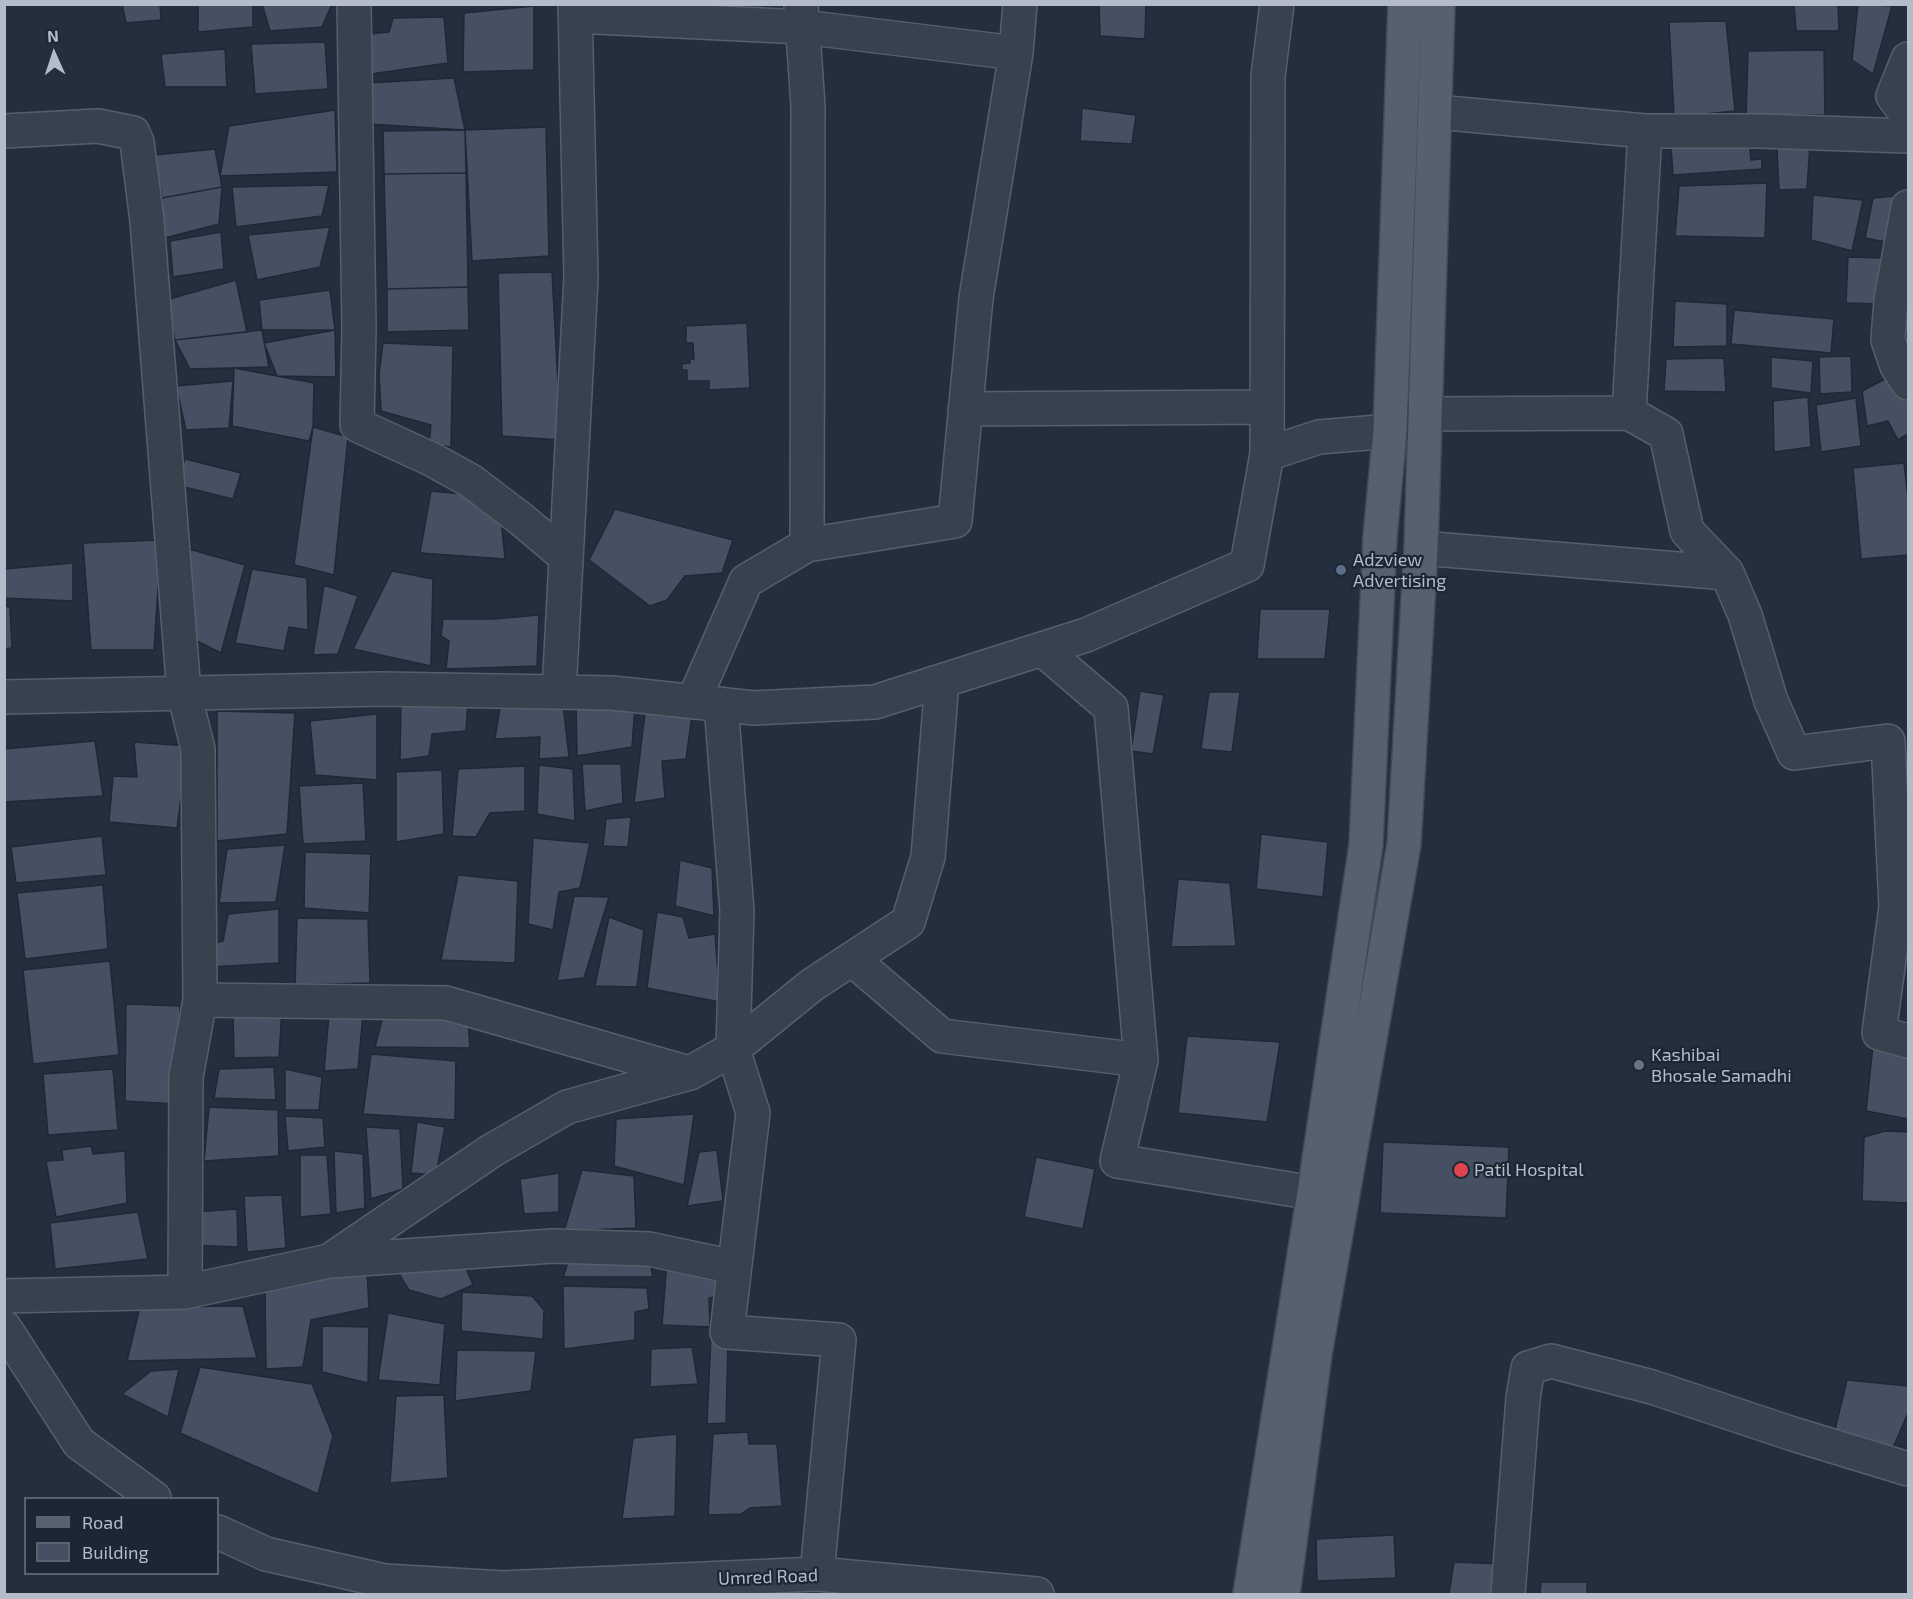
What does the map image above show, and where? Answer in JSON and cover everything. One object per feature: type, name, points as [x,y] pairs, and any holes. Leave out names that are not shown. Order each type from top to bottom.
[{"type":"main road","points":[[1250,1594],[1314,1193],[1366,844],[1380,537],[1390,431],[1405,4]]},
{"type":"main road","points":[[1283,1594],[1315,1354],[1404,844],[1421,548],[1438,4]]},
{"type":"street","points":[[354,4],[359,328],[357,424],[471,481],[566,557]]},
{"type":"street","points":[[817,1574],[839,1340],[727,1332],[753,1113],[733,1049],[737,911],[707,703],[746,581],[807,545],[955,520],[976,298],[1016,53],[1020,4]]},
{"type":"street","points":[[4,697],[382,689],[612,693],[754,708],[875,702],[1086,635],[1247,565],[1267,454],[1268,76],[1276,4]]},
{"type":"street","points":[[559,692],[581,278],[575,10],[802,16],[1016,53]]},
{"type":"street","points":[[802,16],[808,106],[807,545]]},
{"type":"street","points":[[1908,59],[1893,96],[1908,116]]},
{"type":"street","points":[[1401,111],[1436,112],[1645,131],[1760,131],[1908,136]]},
{"type":"street","points":[[4,131],[98,126],[133,133],[136,142],[147,221],[184,693],[198,749],[200,1000],[186,1077],[185,1292]]},
{"type":"street","points":[[1629,413],[1645,131]]},
{"type":"street","points":[[1908,207],[1891,300],[1888,340],[1898,366],[1908,383]]},
{"type":"street","points":[[965,409],[1267,407]]},
{"type":"street","points":[[1267,454],[1319,436],[1390,431],[1424,414],[1629,413],[1666,434],[1687,531],[1727,573],[1745,615],[1771,701],[1794,753],[1898,743],[1896,907],[1879,1033],[1908,1041]]},
{"type":"street","points":[[1421,548],[1727,573]]},
{"type":"street","points":[[1042,649],[1111,708],[1141,1060],[1117,1161],[1314,1193]]},
{"type":"street","points":[[328,1261],[491,1151],[567,1107],[690,1073],[733,1049],[813,985],[908,922],[928,857],[942,681]]},
{"type":"street","points":[[852,959],[942,1036],[1141,1060]]},
{"type":"street","points":[[200,1000],[446,1003],[690,1073]]},
{"type":"street","points":[[4,1296],[185,1292],[328,1261],[553,1246],[649,1249],[734,1267]]},
{"type":"street","points":[[4,1327],[79,1443],[153,1497]]},
{"type":"street","points":[[1508,1594],[1521,1419],[1528,1368],[1551,1361],[1652,1387],[1908,1469]]},
{"type":"street","name":"Umred Road","points":[[219,1532],[266,1554],[385,1581],[503,1591],[817,1574],[1037,1594]]},
{"type":"building","points":[[122,4],[160,4],[161,20],[126,23]]},
{"type":"building","points":[[198,4],[253,4],[253,27],[198,32]]},
{"type":"building","points":[[262,4],[332,4],[322,27],[270,31]]},
{"type":"building","points":[[1099,4],[1146,4],[1145,39],[1100,36]]},
{"type":"building","points":[[1794,4],[1838,4],[1839,31],[1796,31]]},
{"type":"building","points":[[1858,4],[1892,6],[1873,74],[1852,60]]},
{"type":"building","points":[[534,6],[534,70],[463,72],[464,13]]},
{"type":"building","points":[[444,17],[448,63],[371,74],[370,34],[389,32],[393,18]]},
{"type":"building","points":[[1726,21],[1735,111],[1674,117],[1669,22]]},
{"type":"building","points":[[325,42],[328,89],[255,94],[251,44]]},
{"type":"building","points":[[225,49],[227,87],[165,87],[161,54]]},
{"type":"building","points":[[1824,50],[1825,115],[1746,116],[1748,51]]},
{"type":"building","points":[[454,78],[465,130],[369,124],[368,83]]},
{"type":"building","points":[[1082,108],[1136,115],[1132,144],[1080,141]]},
{"type":"building","points":[[335,110],[337,172],[220,176],[229,126]]},
{"type":"building","points":[[546,127],[549,256],[472,261],[465,130]]},
{"type":"building","points":[[465,130],[466,173],[384,174],[383,131]]},
{"type":"building","points":[[1749,140],[1751,160],[1762,159],[1762,169],[1673,175],[1671,147]]},
{"type":"building","points":[[1810,144],[1807,189],[1779,190],[1777,149]]},
{"type":"building","points":[[215,149],[222,187],[162,198],[155,155]]},
{"type":"building","points":[[466,173],[468,287],[387,289],[384,174]]},
{"type":"building","points":[[1767,183],[1765,238],[1675,236],[1679,186]]},
{"type":"building","points":[[329,185],[322,216],[236,227],[232,187]]},
{"type":"building","points":[[222,187],[219,224],[161,239],[162,198]]},
{"type":"building","points":[[1813,195],[1863,200],[1852,251],[1811,240]]},
{"type":"building","points":[[1895,196],[1886,242],[1865,238],[1873,198]]},
{"type":"building","points":[[330,227],[320,267],[257,280],[248,235]]},
{"type":"building","points":[[221,232],[224,269],[173,277],[170,241]]},
{"type":"building","points":[[1848,257],[1885,258],[1883,304],[1846,303]]},
{"type":"building","points":[[552,272],[561,440],[502,436],[498,273]]},
{"type":"building","points":[[236,280],[247,332],[175,340],[166,300]]},
{"type":"building","points":[[468,287],[469,330],[387,332],[387,289]]},
{"type":"building","points":[[330,290],[335,330],[262,330],[259,300]]},
{"type":"building","points":[[1675,301],[1727,304],[1727,346],[1673,347]]},
{"type":"building","points":[[1734,310],[1834,319],[1831,353],[1731,344]]},
{"type":"building","points":[[747,323],[750,388],[709,390],[709,381],[687,381],[687,370],[682,370],[682,364],[690,363],[690,359],[694,359],[693,343],[686,343],[686,326]]},
{"type":"building","points":[[262,330],[269,367],[190,369],[175,340]]},
{"type":"building","points":[[335,330],[336,377],[277,376],[264,343]]},
{"type":"building","points":[[383,343],[453,346],[451,447],[429,444],[431,425],[381,411],[379,374]]},
{"type":"building","points":[[1851,356],[1852,392],[1820,394],[1819,357]]},
{"type":"building","points":[[1771,357],[1813,361],[1811,393],[1771,388]]},
{"type":"building","points":[[1724,358],[1726,392],[1664,391],[1666,359]]},
{"type":"building","points":[[234,368],[314,383],[313,427],[309,441],[232,426]]},
{"type":"building","points":[[1895,374],[1908,400],[1908,434],[1898,440],[1888,421],[1867,426],[1862,391]]},
{"type":"building","points":[[233,381],[229,428],[186,430],[176,386]]},
{"type":"building","points":[[1808,397],[1811,447],[1774,452],[1773,401]]},
{"type":"building","points":[[1856,398],[1861,446],[1821,452],[1816,405]]},
{"type":"building","points":[[313,427],[348,437],[334,575],[294,565]]},
{"type":"building","points":[[185,459],[241,473],[233,499],[176,485]]},
{"type":"building","points":[[1904,463],[1908,499],[1908,555],[1861,559],[1853,468]]},
{"type":"building","points":[[431,491],[473,495],[501,518],[505,559],[420,553]]},
{"type":"building","points":[[615,509],[733,540],[722,573],[685,576],[667,600],[650,606],[589,560]]},
{"type":"building","points":[[161,540],[154,650],[91,650],[83,543]]},
{"type":"building","points":[[189,549],[245,565],[221,653],[187,636]]},
{"type":"building","points":[[73,563],[73,601],[4,598],[4,569]]},
{"type":"building","points":[[252,569],[307,578],[308,630],[289,627],[284,651],[235,643]]},
{"type":"building","points":[[392,571],[433,579],[431,666],[353,649]]},
{"type":"building","points":[[324,585],[358,596],[338,654],[313,655]]},
{"type":"building","points":[[4,606],[10,607],[12,648],[4,649]]},
{"type":"building","points":[[1260,609],[1330,609],[1325,659],[1257,659]]},
{"type":"building","points":[[539,615],[537,666],[446,669],[449,641],[441,636],[443,619],[493,619]]},
{"type":"building","points":[[1140,691],[1164,695],[1153,754],[1131,751]]},
{"type":"building","points":[[1209,692],[1240,692],[1232,752],[1201,749]]},
{"type":"building","points":[[401,699],[468,701],[466,731],[432,734],[429,756],[400,760]]},
{"type":"building","points":[[501,702],[563,704],[569,757],[539,759],[540,737],[495,739]]},
{"type":"building","points":[[576,704],[635,705],[632,747],[577,756]]},
{"type":"building","points":[[646,705],[692,715],[686,759],[662,761],[665,798],[634,803]]},
{"type":"building","points":[[217,711],[295,713],[287,834],[217,841]]},
{"type":"building","points":[[377,714],[377,780],[315,775],[310,721]]},
{"type":"building","points":[[95,741],[103,796],[4,802],[4,749]]},
{"type":"building","points":[[134,742],[188,746],[177,828],[109,822],[113,776],[137,777]]},
{"type":"building","points":[[582,764],[621,764],[623,803],[585,811]]},
{"type":"building","points":[[539,765],[573,769],[575,821],[537,814]]},
{"type":"building","points":[[525,766],[525,811],[490,813],[476,837],[452,836],[458,769]]},
{"type":"building","points":[[442,770],[444,834],[396,842],[396,772]]},
{"type":"building","points":[[363,783],[366,841],[303,844],[299,786]]},
{"type":"building","points":[[631,817],[628,847],[603,846],[606,819]]},
{"type":"building","points":[[1261,834],[1328,842],[1323,897],[1256,889]]},
{"type":"building","points":[[102,836],[106,875],[16,883],[11,847]]},
{"type":"building","points":[[533,838],[590,843],[580,888],[559,892],[553,930],[528,924]]},
{"type":"building","points":[[285,845],[276,902],[219,903],[227,849]]},
{"type":"building","points":[[305,852],[371,854],[369,913],[304,908]]},
{"type":"building","points":[[680,860],[712,868],[714,916],[675,906]]},
{"type":"building","points":[[458,875],[518,881],[515,963],[441,960]]},
{"type":"building","points":[[1178,879],[1230,883],[1236,946],[1171,947]]},
{"type":"building","points":[[103,885],[108,949],[25,959],[17,893]]},
{"type":"building","points":[[574,896],[609,897],[584,978],[557,981]]},
{"type":"building","points":[[279,909],[279,963],[210,967],[211,944],[223,941],[228,914]]},
{"type":"building","points":[[657,912],[683,917],[689,938],[715,934],[720,1002],[647,988]]},
{"type":"building","points":[[609,917],[644,930],[637,987],[595,986]]},
{"type":"building","points":[[297,918],[368,919],[370,983],[295,985]]},
{"type":"building","points":[[110,961],[119,1055],[33,1064],[23,970]]},
{"type":"building","points":[[126,1004],[180,1006],[176,1104],[125,1101]]},
{"type":"building","points":[[282,1009],[279,1057],[234,1058],[233,1010]]},
{"type":"building","points":[[384,1013],[468,1021],[470,1048],[375,1047]]},
{"type":"building","points":[[363,1014],[358,1069],[324,1071],[329,1015]]},
{"type":"building","points":[[1187,1036],[1280,1042],[1267,1122],[1178,1113]]},
{"type":"building","points":[[1873,1046],[1908,1053],[1908,1119],[1866,1111]]},
{"type":"building","points":[[371,1054],[456,1061],[455,1120],[363,1114]]},
{"type":"building","points":[[274,1067],[276,1100],[214,1098],[219,1069]]},
{"type":"building","points":[[113,1069],[118,1130],[48,1135],[43,1074]]},
{"type":"building","points":[[285,1069],[322,1077],[319,1110],[285,1110]]},
{"type":"building","points":[[209,1107],[278,1110],[279,1156],[204,1161]]},
{"type":"building","points":[[694,1114],[684,1185],[614,1166],[616,1119]]},
{"type":"building","points":[[285,1116],[323,1118],[325,1147],[288,1151]]},
{"type":"building","points":[[417,1122],[445,1127],[436,1175],[411,1173]]},
{"type":"building","points":[[366,1127],[400,1129],[403,1189],[371,1199]]},
{"type":"building","points":[[1885,1131],[1908,1132],[1908,1203],[1862,1201],[1864,1137]]},
{"type":"building","points":[[1383,1142],[1509,1147],[1506,1218],[1380,1213]]},
{"type":"building","points":[[91,1146],[93,1154],[125,1151],[127,1203],[56,1217],[46,1161],[63,1160],[62,1150]]},
{"type":"building","points":[[717,1150],[723,1201],[687,1206],[699,1152]]},
{"type":"building","points":[[334,1151],[363,1154],[365,1208],[336,1213]]},
{"type":"building","points":[[300,1155],[327,1155],[331,1214],[300,1217]]},
{"type":"building","points":[[1036,1157],[1095,1169],[1083,1229],[1024,1217]]},
{"type":"building","points":[[582,1170],[634,1176],[636,1228],[564,1231]]},
{"type":"building","points":[[559,1173],[559,1212],[524,1214],[520,1179]]},
{"type":"building","points":[[282,1195],[286,1248],[247,1252],[244,1196]]},
{"type":"building","points":[[237,1209],[238,1247],[189,1245],[194,1212]]},
{"type":"building","points":[[138,1212],[148,1259],[55,1269],[50,1223]]},
{"type":"building","points":[[569,1259],[649,1259],[653,1277],[563,1277]]},
{"type":"building","points":[[667,1261],[719,1271],[720,1296],[709,1298],[710,1327],[662,1325]]},
{"type":"building","points":[[464,1263],[473,1285],[441,1299],[409,1290],[399,1274]]},
{"type":"building","points":[[367,1270],[369,1308],[311,1320],[303,1367],[266,1369],[265,1291]]},
{"type":"building","points":[[563,1286],[647,1288],[649,1309],[635,1312],[635,1340],[564,1349]]},
{"type":"building","points":[[462,1292],[532,1296],[544,1310],[543,1339],[461,1331]]},
{"type":"building","points":[[243,1306],[257,1358],[127,1361],[140,1307]]},
{"type":"building","points":[[388,1313],[445,1324],[440,1385],[378,1380]]},
{"type":"building","points":[[322,1326],[369,1327],[368,1383],[322,1372]]},
{"type":"building","points":[[711,1335],[728,1342],[726,1423],[707,1424]]},
{"type":"building","points":[[692,1347],[698,1384],[650,1387],[651,1349]]},
{"type":"building","points":[[457,1350],[536,1351],[531,1391],[455,1401]]},
{"type":"building","points":[[200,1367],[312,1384],[333,1436],[318,1494],[180,1433]]},
{"type":"building","points":[[179,1369],[168,1417],[122,1394],[151,1371]]},
{"type":"building","points":[[1847,1380],[1908,1386],[1908,1413],[1892,1450],[1833,1438]]},
{"type":"building","points":[[444,1395],[448,1478],[390,1483],[396,1396]]},
{"type":"building","points":[[748,1432],[749,1444],[777,1444],[782,1506],[750,1508],[741,1514],[708,1515],[713,1434]]},
{"type":"building","points":[[677,1434],[675,1516],[622,1519],[633,1438]]},
{"type":"building","points":[[1394,1535],[1396,1578],[1317,1581],[1316,1539]]},
{"type":"building","points":[[1454,1562],[1501,1564],[1497,1594],[1449,1594]]},
{"type":"building","points":[[1541,1582],[1587,1582],[1587,1594],[1540,1594]]},
{"type":"place","name":"Adzview Advertising","points":[[1341,570]]},
{"type":"place","name":"Kashibai Bhosale Samadhi","points":[[1639,1065]]},
{"type":"place","name":"Patil Hospital","points":[[1461,1170]]}]
